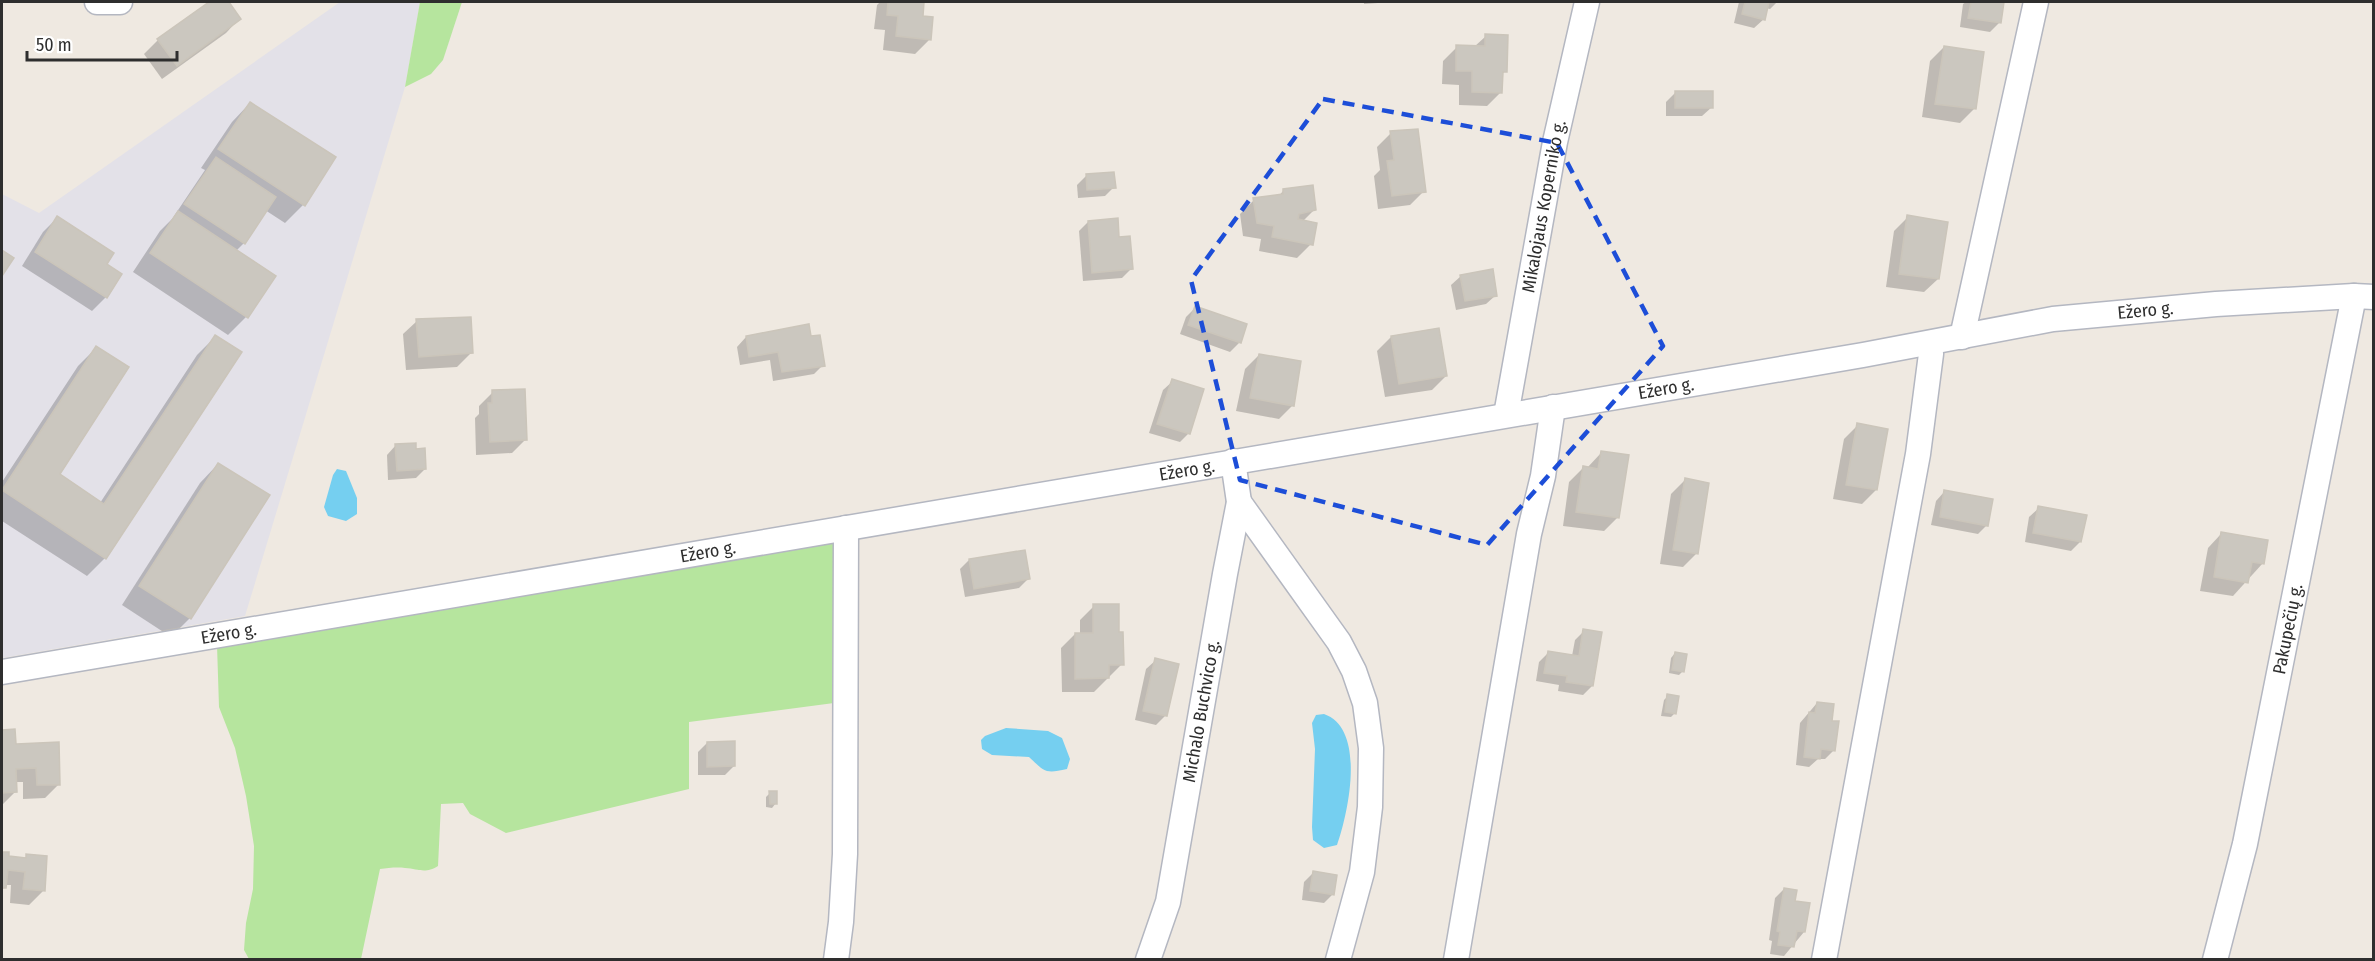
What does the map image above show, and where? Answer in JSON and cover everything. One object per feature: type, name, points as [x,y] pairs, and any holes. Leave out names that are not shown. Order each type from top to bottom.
[{"type":"street","points":[[97,2],[120,2]]},
{"type":"street","name":"Mikalojaus Koperniko g.","points":[[1506,415],[1556,142],[1587,2]]},
{"type":"street","points":[[1962,337],[2036,2]]},
{"type":"street","name":"Ežero g.","points":[[2,672],[1930,343],[2053,319],[2127,311],[2364,297]]},
{"type":"street","name":"Pakupečių g.","points":[[2215,960],[2245,844],[2364,297]]},
{"type":"street","points":[[1824,960],[1918,454],[1931,354],[1930,343]]},
{"type":"street","points":[[1456,960],[1529,534],[1543,476],[1553,407]]},
{"type":"street","name":"Michalo Buchvico g.","points":[[1148,960],[1168,902],[1222,586],[1239,502],[1233,462]]},
{"type":"street","points":[[1239,502],[1339,642],[1354,671],[1365,703],[1371,748],[1370,807],[1362,872],[1338,960]]},
{"type":"street","points":[[836,960],[842,922],[845,854],[846,528]]},
{"type":"highlighted area","points":[[1323,99],[1557,143],[1663,346],[1487,545],[1240,480],[1191,280]]},
{"type":"shaded area","points":[[340,2],[420,2],[405,87],[245,616],[2,658],[2,194],[39,213]]},
{"type":"green space","points":[[420,2],[462,2],[443,60],[431,74],[405,87]]},
{"type":"green space","points":[[833,540],[834,703],[689,722],[689,789],[506,833],[470,814],[463,803],[441,804],[438,866],[426,870],[380,869],[361,959],[249,959],[244,950],[246,923],[253,889],[254,846],[235,748],[219,707],[217,645],[428,612]]},
{"type":"water","points":[[337,469],[346,471],[357,498],[357,514],[346,521],[328,516],[324,507],[333,475]]},
{"type":"water","points":[[1324,714],[1337,723],[1346,736],[1351,774],[1346,814],[1337,845],[1324,848],[1313,840],[1315,749],[1312,723],[1316,715]]},
{"type":"water","points":[[1006,728],[1048,731],[1062,738],[1070,759],[1067,769],[1050,771],[1039,766],[1029,757],[992,755],[982,749],[981,740],[985,736]]},
{"type":"building","points":[[209,2],[229,2],[241,19],[177,66],[157,39]]},
{"type":"building","points":[[888,2],[924,2],[923,16],[933,17],[931,40],[896,36],[898,16],[887,15]]},
{"type":"building","points":[[1745,2],[1769,2],[1765,20],[1742,14]]},
{"type":"building","points":[[1971,2],[2004,2],[2001,23],[1968,18]]},
{"type":"building","points":[[1485,34],[1508,35],[1507,72],[1503,72],[1502,93],[1472,92],[1472,71],[1456,71],[1456,45],[1485,46]]},
{"type":"building","points":[[1944,46],[1984,52],[1976,109],[1935,104]]},
{"type":"building","points":[[1675,91],[1713,91],[1713,108],[1675,108]]},
{"type":"building","points":[[250,102],[336,157],[305,206],[218,149]]},
{"type":"building","points":[[1418,129],[1426,192],[1392,196],[1387,161],[1394,160],[1390,131]]},
{"type":"building","points":[[216,157],[276,197],[245,244],[184,204]]},
{"type":"building","points":[[1114,172],[1116,188],[1087,190],[1086,174]]},
{"type":"building","points":[[1313,185],[1316,210],[1299,214],[1298,219],[1317,223],[1313,245],[1272,237],[1274,226],[1257,223],[1253,198],[1283,194],[1283,189]]},
{"type":"building","points":[[178,211],[276,276],[248,318],[150,253]]},
{"type":"building","points":[[1907,215],[1948,222],[1939,279],[1899,274]]},
{"type":"building","points":[[57,216],[114,253],[107,264],[122,274],[107,298],[35,252]]},
{"type":"building","points":[[1118,218],[1119,237],[1130,236],[1133,269],[1092,273],[1088,221]]},
{"type":"building","points":[[2,250],[14,258],[2,276]]},
{"type":"building","points":[[1493,269],[1497,296],[1465,301],[1460,275]]},
{"type":"building","points":[[1195,306],[1247,324],[1241,343],[1188,325]]},
{"type":"building","points":[[471,317],[473,353],[419,357],[416,319]]},
{"type":"building","points":[[809,324],[811,336],[820,335],[825,366],[782,372],[778,352],[749,357],[746,336]]},
{"type":"building","points":[[1439,328],[1447,376],[1399,384],[1391,336]]},
{"type":"building","points":[[215,335],[242,352],[106,559],[2,490],[96,346],[129,367],[60,474],[104,504]]},
{"type":"building","points":[[1259,354],[1301,361],[1294,406],[1250,398]]},
{"type":"building","points":[[1172,379],[1204,389],[1190,434],[1157,424]]},
{"type":"building","points":[[525,389],[527,440],[490,442],[488,403],[492,403],[492,390]]},
{"type":"building","points":[[1857,423],[1888,429],[1877,490],[1846,485]]},
{"type":"building","points":[[416,443],[416,449],[425,448],[426,469],[397,471],[395,444]]},
{"type":"building","points":[[1601,451],[1629,455],[1619,518],[1576,512],[1583,466],[1598,469]]},
{"type":"building","points":[[218,463],[270,495],[191,619],[139,586]]},
{"type":"building","points":[[1685,478],[1709,483],[1698,554],[1673,550]]},
{"type":"building","points":[[1944,490],[1993,499],[1988,526],[1940,517]]},
{"type":"building","points":[[2038,506],[2087,515],[2081,542],[2033,533]]},
{"type":"building","points":[[2221,532],[2268,540],[2264,564],[2252,562],[2248,583],[2214,577]]},
{"type":"building","points":[[1025,550],[1030,579],[974,589],[969,559]]},
{"type":"building","points":[[1093,604],[1119,604],[1119,632],[1123,632],[1124,665],[1109,665],[1109,678],[1075,679],[1075,633],[1093,633]]},
{"type":"building","points":[[1583,629],[1602,632],[1593,686],[1566,682],[1567,676],[1544,673],[1548,651],[1579,656]]},
{"type":"building","points":[[1675,652],[1687,654],[1684,672],[1672,670]]},
{"type":"building","points":[[1155,658],[1179,664],[1167,716],[1143,711]]},
{"type":"building","points":[[1667,694],[1679,696],[1676,714],[1665,712]]},
{"type":"building","points":[[1817,702],[1834,704],[1832,721],[1839,721],[1835,751],[1821,749],[1820,759],[1804,757],[1809,712],[1815,713]]},
{"type":"building","points":[[15,729],[16,744],[59,742],[60,785],[37,785],[36,768],[16,769],[17,792],[2,793],[2,730]]},
{"type":"building","points":[[735,741],[735,766],[707,767],[707,742]]},
{"type":"building","points":[[769,791],[777,791],[777,804],[770,804]]},
{"type":"building","points":[[2,852],[9,852],[9,856],[26,858],[26,854],[47,856],[45,891],[23,889],[25,872],[8,870],[6,888],[2,888]]},
{"type":"building","points":[[1313,871],[1337,875],[1334,895],[1310,891]]},
{"type":"building","points":[[1784,888],[1797,890],[1795,901],[1810,903],[1805,932],[1797,931],[1794,947],[1778,945],[1780,932],[1777,931]]}]
